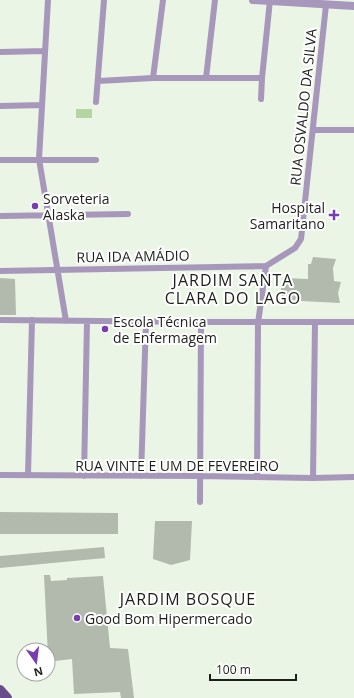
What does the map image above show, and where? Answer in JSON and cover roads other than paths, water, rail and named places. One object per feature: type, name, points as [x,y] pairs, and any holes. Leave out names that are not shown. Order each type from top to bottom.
[{"type":"main road","points":[[0,690],[7,698]]},
{"type":"street","points":[[48,0],[39,159],[66,321]]},
{"type":"street","points":[[96,102],[104,0]]},
{"type":"street","points":[[153,78],[163,0]]},
{"type":"street","points":[[206,78],[215,0]]},
{"type":"street","points":[[253,0],[354,6]]},
{"type":"street","points":[[261,99],[270,1]]},
{"type":"street","name":"RUA OSVALDO DA SILVA","points":[[266,266],[280,259],[295,248],[301,239],[326,5]]},
{"type":"street","points":[[0,52],[45,51]]},
{"type":"street","points":[[98,81],[153,78],[262,78]]},
{"type":"street","points":[[0,106],[42,105]]},
{"type":"street","points":[[313,130],[354,130]]},
{"type":"street","points":[[0,160],[96,160]]},
{"type":"street","points":[[0,216],[128,214]]},
{"type":"street","points":[[257,477],[258,322],[266,266]]},
{"type":"street","name":"RUA IDA AMÁDIO","points":[[0,271],[266,266]]},
{"type":"street","points":[[0,320],[354,322]]},
{"type":"street","points":[[28,475],[32,320]]},
{"type":"street","points":[[84,476],[87,321]]},
{"type":"street","points":[[141,476],[146,321]]},
{"type":"street","points":[[200,502],[201,322]]},
{"type":"street","points":[[313,478],[315,322]]},
{"type":"street","name":"RUA VINTE E UM DE FEVEREIRO","points":[[0,475],[313,478],[354,477]]},
{"type":"place","name":"Sorveteria Alaska","points":[[35,206]]},
{"type":"place","name":"Hospital Samaritano","points":[[334,215]]},
{"type":"place","name":"Escola Técnica de Enfermagem","points":[[105,329]]},
{"type":"place","name":"Good Bom Hipermercado","points":[[77,618]]},
{"type":"district","name":"JARDIM SANTA CLARA DO LAGO","points":[[233,289]]},
{"type":"district","name":"JARDIM BOSQUE","points":[[188,599]]}]
